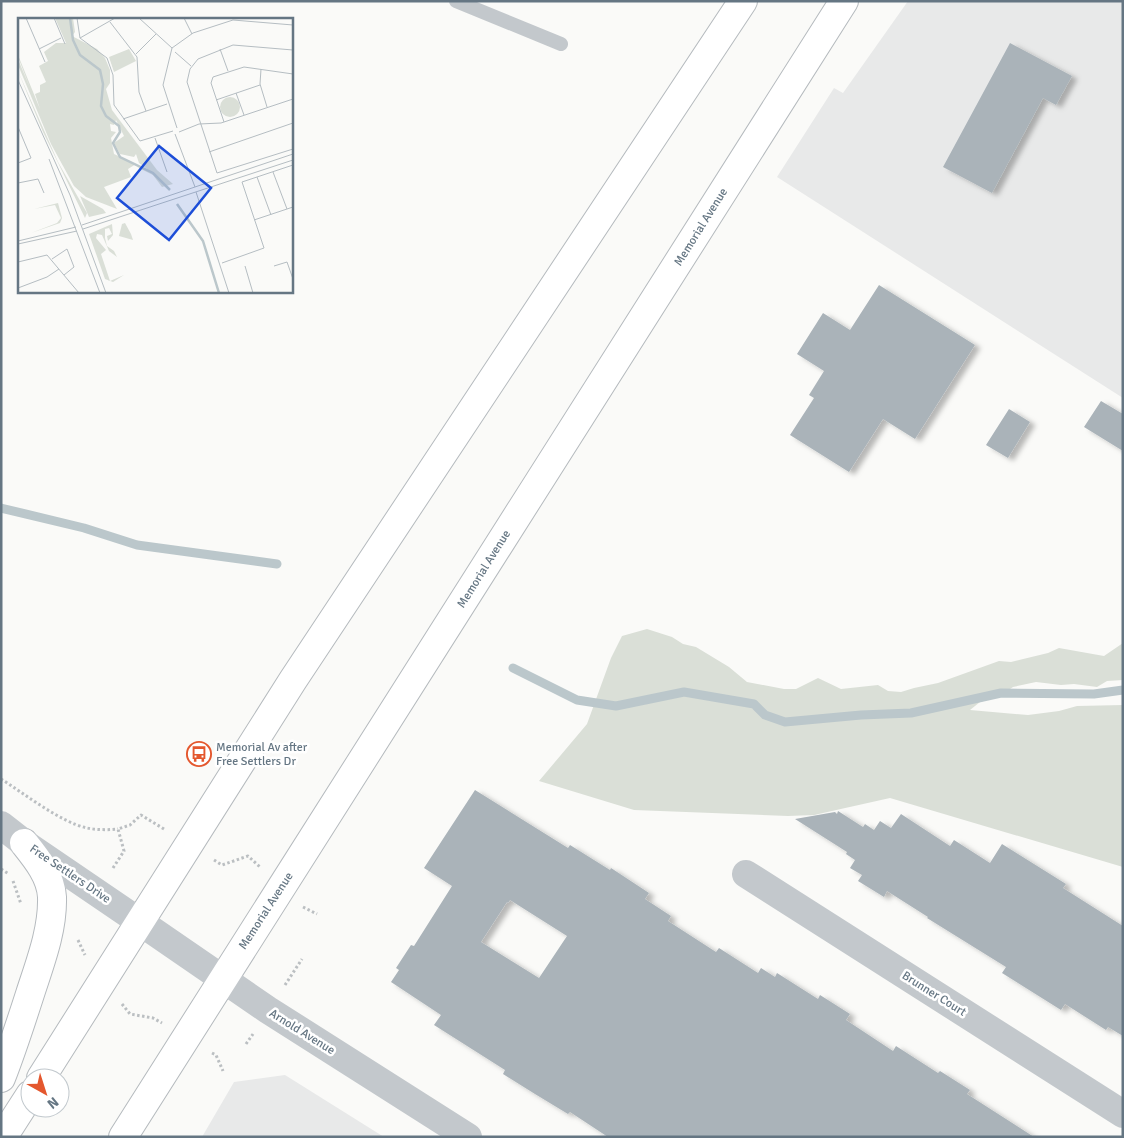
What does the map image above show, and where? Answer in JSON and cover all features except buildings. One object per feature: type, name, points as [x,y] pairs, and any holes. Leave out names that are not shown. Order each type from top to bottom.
[{"type":"main road","points":[[46,1068],[293,680],[743,1]]},
{"type":"main road","name":"Memorial Avenue","points":[[123,1137],[844,1]]},
{"type":"main road","points":[[1,1078],[42,956],[49,925],[52,896],[38,861],[24,843]]},
{"type":"main road","points":[[3,1137],[20,1111]]},
{"type":"street","name":"Free Settlers Drive","points":[[1,825],[24,843],[140,922]]},
{"type":"street","name":"Brunner Court","points":[[746,874],[1123,1114]]},
{"type":"street","name":"Arnold Avenue","points":[[140,922],[268,1010],[468,1137]]},
{"type":"lane","points":[[456,1],[561,44]]},
{"type":"path","points":[[1,779],[63,818],[85,827],[118,830],[130,825],[141,815],[161,827]]},
{"type":"path","points":[[118,830],[124,851]]},
{"type":"path","points":[[212,859],[222,865],[248,856],[258,865]]},
{"type":"path","points":[[1,869],[12,876],[22,909]]},
{"type":"path","points":[[308,910],[317,914]]},
{"type":"path","points":[[130,1014],[153,1018]]},
{"type":"path","points":[[216,1055],[223,1071]]},
{"type":"shaded area","points":[[908,1],[1123,1],[1123,398],[777,177],[834,88],[843,93]]},
{"type":"shaded area","points":[[647,629],[672,637],[683,644],[696,647],[729,667],[747,682],[784,689],[796,689],[818,678],[841,689],[878,685],[888,691],[901,692],[938,683],[999,661],[1011,662],[1048,653],[1059,648],[1104,656],[1123,643],[1123,680],[1107,681],[1097,687],[1036,682],[1013,687],[998,697],[980,702],[970,710],[1028,715],[1059,711],[1077,706],[1123,705],[1123,867],[890,798],[814,815],[788,816],[634,810],[539,781],[587,724],[611,658],[622,636]]},
{"type":"shaded area","points":[[285,1075],[384,1137],[202,1137],[234,1082]]},
{"type":"waterway","points":[[1,508],[84,528],[137,545],[277,564]]},
{"type":"waterway","points":[[513,668],[577,700],[616,706],[684,692],[754,704],[765,715],[785,722],[861,715],[911,713],[1001,693],[1094,694],[1123,690]]},
{"type":"place","name":"Memorial Av after Free Settlers Dr","points":[[199,754]]}]
